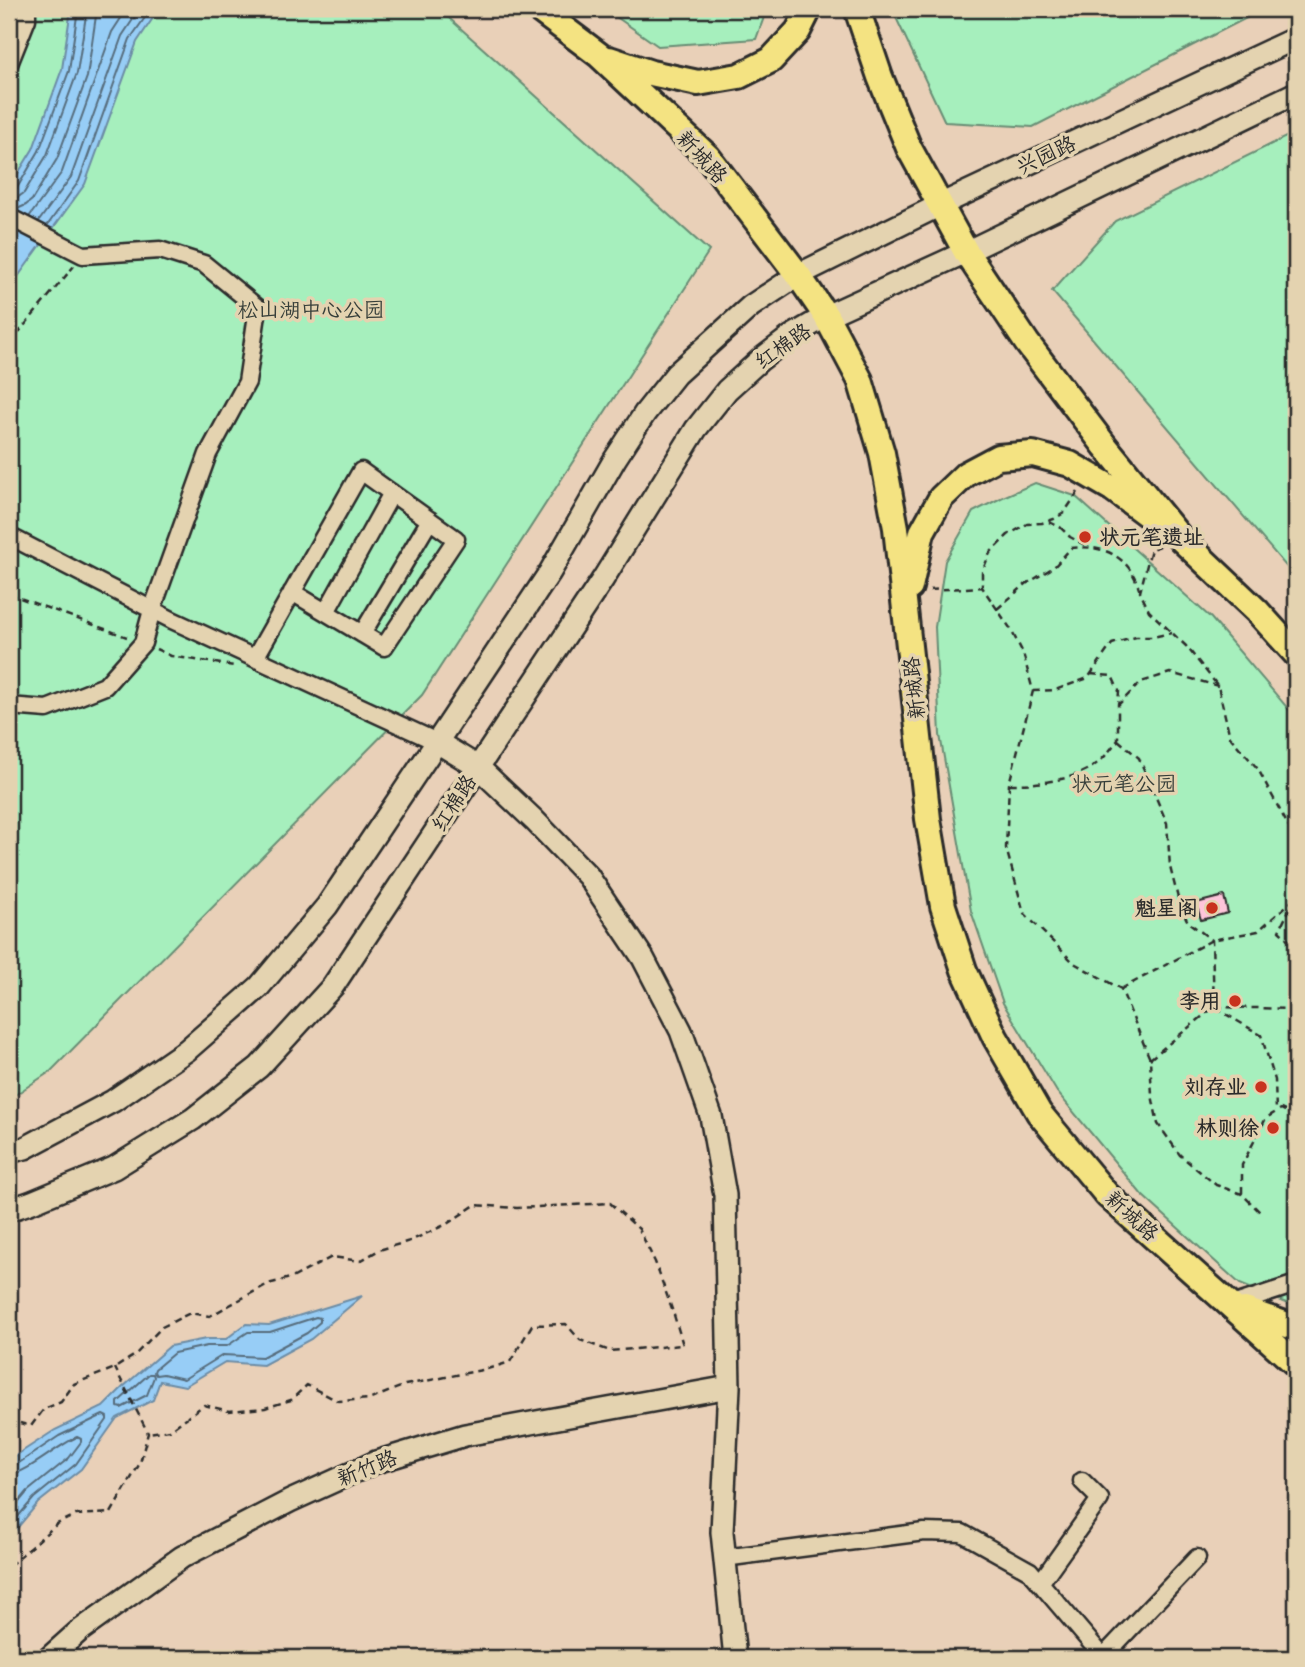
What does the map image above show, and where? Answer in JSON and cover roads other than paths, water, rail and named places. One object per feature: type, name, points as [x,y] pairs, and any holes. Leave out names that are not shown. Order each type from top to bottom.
[{"type":"main road","name":"新城路","points":[[538,9],[599,55],[708,157],[826,316],[860,380],[882,453],[896,528],[928,819],[943,906],[964,970],[995,1037],[1040,1113],[1107,1195],[1296,1364]]},
{"type":"main road","points":[[599,55],[651,74],[698,83],[739,76],[771,60],[799,31],[809,9]]},
{"type":"main road","points":[[857,9],[880,77],[909,148],[966,252],[1027,343],[1105,446],[1181,538],[1258,612],[1296,654]]},
{"type":"main road","name":"兴园路","points":[[797,275],[1296,38]]},
{"type":"main road","points":[[826,316],[966,252],[1296,93]]},
{"type":"main road","points":[[9,1152],[25,1148],[113,1101],[187,1050],[259,987],[327,906],[550,572],[615,459],[645,413],[676,374],[720,333],[751,306],[797,275]]},
{"type":"main road","name":"红棉路","points":[[9,1209],[114,1168],[193,1119],[259,1066],[333,986],[603,579],[696,429],[727,390],[760,359],[826,316]]},
{"type":"main road","points":[[908,634],[911,581],[922,532],[941,498],[966,474],[998,457],[1033,454],[1070,464],[1113,489],[1181,538]]},
{"type":"main road","points":[[437,742],[478,767],[588,876],[643,958],[681,1031],[711,1116],[725,1195],[729,1387],[722,1532],[734,1658]]},
{"type":"main road","points":[[1232,1305],[1296,1328]]},
{"type":"main road","name":"新竹路","points":[[49,1658],[78,1632],[182,1557],[290,1501],[376,1462],[465,1435],[729,1387]]},
{"type":"street","points":[[9,64],[27,19],[27,9]]},
{"type":"street","points":[[9,217],[83,256],[160,250],[204,264],[257,308],[247,382],[208,454],[152,610],[143,643],[105,686],[47,709],[9,706]]},
{"type":"street","points":[[255,658],[292,592],[361,471],[456,539],[384,647],[292,592]]},
{"type":"street","points":[[326,612],[392,493]]},
{"type":"street","points":[[362,634],[429,520]]},
{"type":"street","points":[[9,536],[152,610],[437,742]]},
{"type":"street","points":[[1232,1305],[1296,1284]]},
{"type":"street","points":[[1040,1583],[1100,1499],[1082,1481]]},
{"type":"street","points":[[724,1558],[924,1532],[962,1533],[1030,1571],[1104,1658],[1197,1558]]},
{"type":"water","points":[[71,9],[159,9],[137,42],[85,184],[9,289],[9,188],[33,149],[62,69]]},
{"type":"water","points":[[362,1296],[311,1339],[263,1365],[225,1362],[185,1386],[160,1381],[153,1400],[117,1418],[81,1469],[38,1503],[9,1538],[9,1460],[55,1430],[103,1407],[170,1346],[206,1339],[226,1339],[246,1324],[269,1325]]},
{"type":"place","name":"状元笔遗址","points":[[1085,537]]},
{"type":"place","name":"魁星阁","points":[[1212,908]]},
{"type":"place","name":"李用","points":[[1235,1001]]},
{"type":"place","name":"刘存业","points":[[1261,1087]]},
{"type":"place","name":"林则徐","points":[[1273,1128]]},
{"type":"park label","name":"松山湖中心公园","points":[[311,310]]},
{"type":"park label","name":"状元笔公园","points":[[1124,784]]}]
